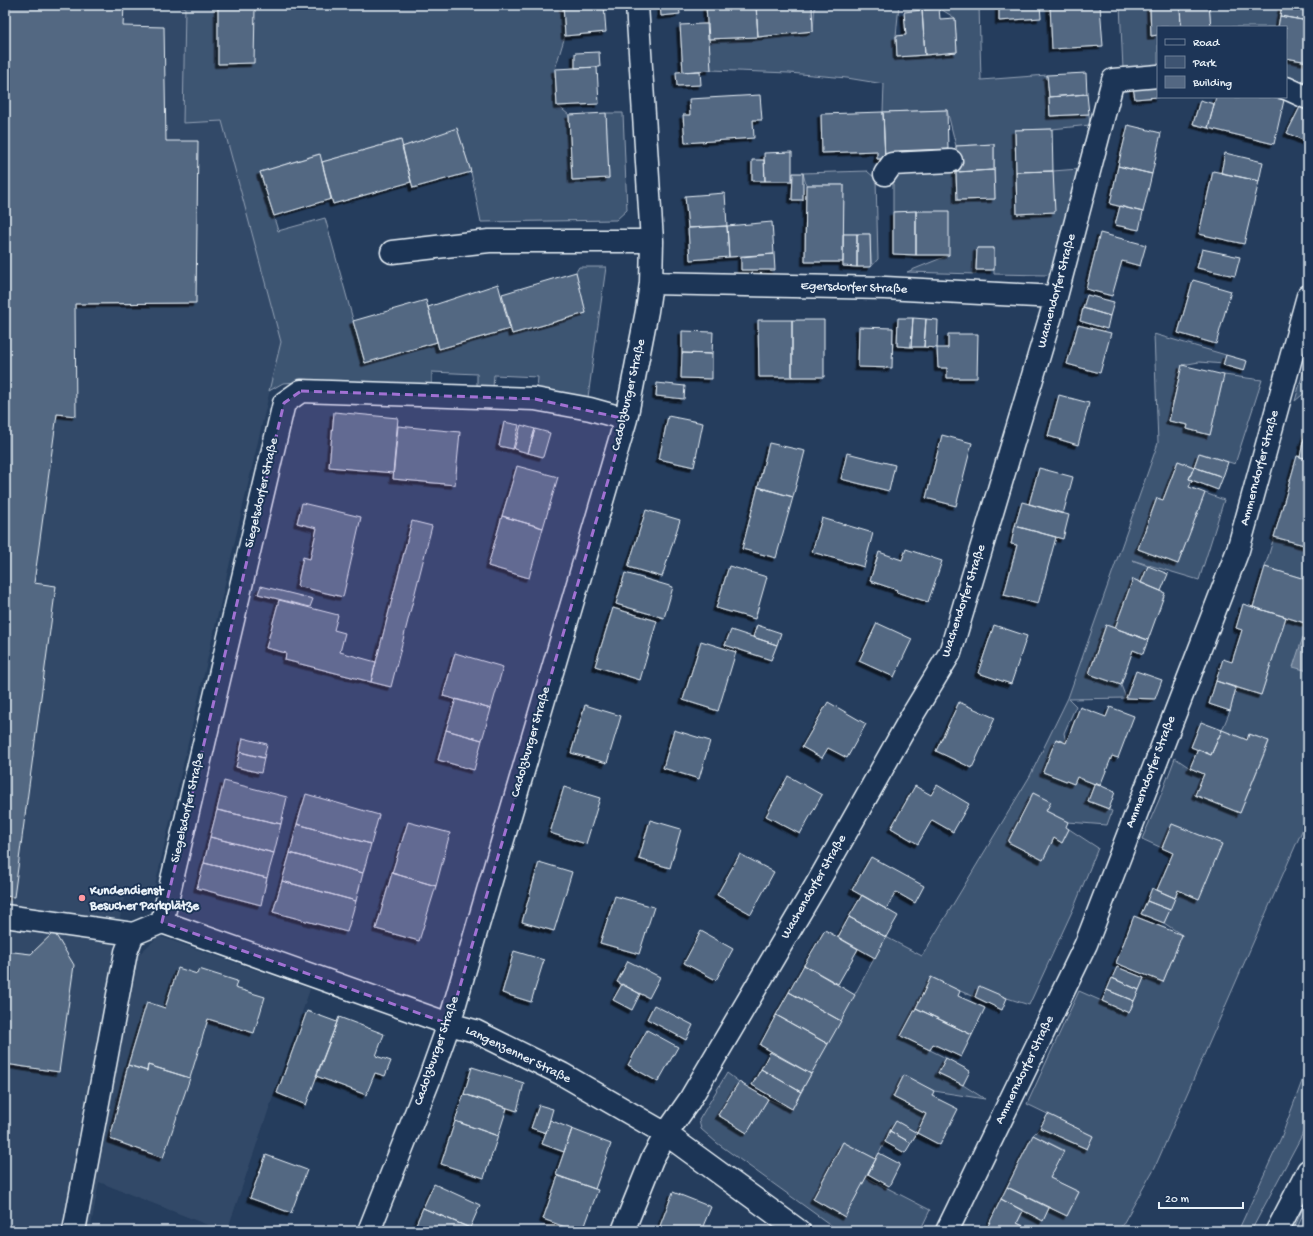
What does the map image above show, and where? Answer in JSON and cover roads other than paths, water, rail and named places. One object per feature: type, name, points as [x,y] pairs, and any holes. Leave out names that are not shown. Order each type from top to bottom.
[{"type":"street","name":"Cadolzburger Straße","points":[[369,1231],[429,1080],[449,1024],[626,419],[651,283],[652,241],[637,5]]},
{"type":"street","name":"Wachendorfer Straße","points":[[623,1231],[646,1173],[666,1134],[693,1094],[818,882],[913,714],[950,653],[1056,297],[1113,80],[1157,76]]},
{"type":"street","points":[[1287,88],[1308,98]]},
{"type":"street","points":[[885,174],[892,164],[951,161]]},
{"type":"street","points":[[392,252],[489,241],[652,241]]},
{"type":"street","name":"Egersdorfer Straße","points":[[651,283],[885,288],[1056,297]]},
{"type":"street","name":"Ammerndorfer Straße","points":[[947,1231],[1086,944],[1238,550],[1308,296]]},
{"type":"street","name":"Siegelsdorfer Straße","points":[[162,922],[284,403],[301,391],[535,399],[590,409],[626,419]]},
{"type":"street","points":[[5,916],[80,918],[133,934],[162,922]]},
{"type":"street","name":"Langenzenner Straße","points":[[162,922],[449,1024],[476,1031],[562,1074],[666,1134],[799,1231]]},
{"type":"street","points":[[74,1231],[122,968],[133,934]]},
{"type":"street","points":[[1277,1231],[1308,1171]]},
{"type":"place","name":"Kundendienst Besucher Parkplätze","points":[[82,898]]}]
